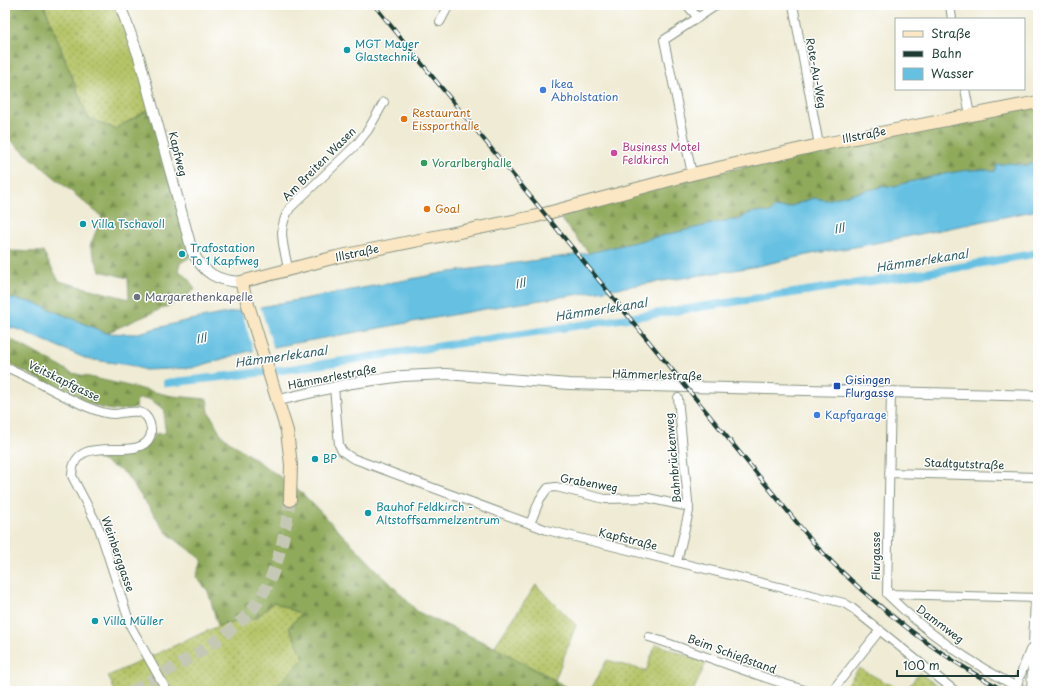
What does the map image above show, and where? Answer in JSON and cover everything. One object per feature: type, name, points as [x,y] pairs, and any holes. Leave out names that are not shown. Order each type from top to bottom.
[{"type":"main road","name":"Illstraße","points":[[241,282],[336,257],[533,217],[692,174],[819,145],[1038,102]]},
{"type":"main road","points":[[241,282],[273,383],[289,444],[291,465],[290,500]]},
{"type":"street","name":"Kapfweg","points":[[120,5],[139,58],[192,251],[199,264],[207,272],[230,281],[241,282]]},
{"type":"street","points":[[440,22],[449,5]]},
{"type":"street","points":[[687,5],[698,18]]},
{"type":"street","points":[[692,174],[664,40],[717,5]]},
{"type":"street","name":"Rote-Au-Weg","points":[[793,5],[819,145]]},
{"type":"street","points":[[950,5],[952,18]]},
{"type":"street","points":[[965,90],[970,115]]},
{"type":"street","name":"Am Breiten Wasen","points":[[288,269],[281,227],[284,217],[290,208],[357,144],[368,130],[384,102]]},
{"type":"street","name":"Veitskapfgasse","points":[[5,367],[21,372],[96,410],[114,414],[136,411],[141,413],[148,418],[151,429]]},
{"type":"street","name":"Hämmerlestraße","points":[[278,400],[334,386],[403,376],[446,374],[569,384],[1038,396]]},
{"type":"street","name":"Kapfstraße","points":[[334,386],[338,438],[342,452],[366,464],[433,487],[530,524],[562,534],[844,603],[880,630],[918,663],[955,691]]},
{"type":"street","name":"Flurgasse","points":[[891,392],[887,594],[1037,598]]},
{"type":"street","name":"Bahnbrückenweg","points":[[677,562],[689,507],[678,398]]},
{"type":"street","name":"Weinberggasse","points":[[151,429],[149,439],[140,446],[102,449],[81,455],[75,463],[72,476],[104,540],[131,627],[167,691]]},
{"type":"street","name":"Stadtgutstraße","points":[[889,473],[1038,477]]},
{"type":"street","name":"Grabenweg","points":[[530,524],[540,499],[548,488],[556,487],[605,499],[623,500],[648,498],[689,507]]},
{"type":"street","name":"Dammweg","points":[[887,594],[902,609],[954,649],[1025,691]]},
{"type":"street","points":[[1031,691],[1037,598]]},
{"type":"street","points":[[832,691],[880,630]]},
{"type":"street","name":"Beim Schießstand","points":[[649,637],[706,655],[766,679],[808,691]]},
{"type":"street","points":[[1016,687],[1033,642]]},
{"type":"green space","points":[[5,5],[44,5],[88,118],[115,129],[153,107],[192,251],[189,258],[180,263],[178,270],[187,277],[195,289],[184,299],[106,333],[35,303],[5,297],[5,251],[43,252],[59,281],[129,299],[128,278],[100,271],[90,246],[102,217],[5,136]]},
{"type":"green space","points":[[44,5],[120,5],[153,107],[115,129],[88,118]]},
{"type":"green space","points":[[1038,102],[1038,160],[1027,166],[1021,163],[996,169],[994,172],[975,170],[949,173],[902,184],[896,187],[886,186],[826,200],[813,198],[787,208],[774,208],[770,213],[755,214],[589,253],[555,211],[640,190]]},
{"type":"green space","points":[[5,339],[10,339],[72,373],[172,396],[207,399],[209,412],[222,436],[300,491],[418,612],[494,647],[574,691],[271,691],[304,658],[289,627],[301,614],[274,602],[256,618],[218,626],[208,591],[196,577],[202,560],[167,533],[125,473],[91,455],[137,450],[150,441],[154,434],[166,433],[164,421],[165,410],[149,399],[137,399],[136,408],[112,410],[99,407],[72,396],[18,368],[5,363]]},
{"type":"green space","points":[[536,585],[576,625],[555,680],[494,647]]},
{"type":"green space","points":[[274,602],[301,614],[289,627],[304,658],[271,691],[240,685],[222,691],[115,691],[108,676],[218,626],[256,618]]},
{"type":"green space","points":[[656,644],[706,663],[693,691],[590,691],[607,660],[646,671]]},
{"type":"green space","points":[[859,668],[901,691],[843,691]]},
{"type":"green space","points":[[919,673],[946,691],[906,691]]},
{"type":"water","name":"Ill","points":[[1038,160],[1038,210],[861,246],[816,253],[753,267],[496,307],[246,352],[192,368],[145,370],[129,365],[87,359],[20,330],[5,326],[5,297],[35,303],[106,333],[134,334],[185,321],[443,273],[589,253],[729,220],[740,220],[746,215],[754,212],[770,213],[774,208],[787,208],[813,198],[826,200],[886,186],[896,187],[902,184],[949,173],[975,170],[994,172],[997,165],[1010,163],[1027,166]]},
{"type":"pier","points":[[260,306],[274,349],[254,353],[241,309]]},
{"type":"waterway","name":"Hämmerlekanal","points":[[167,383],[290,369],[938,271],[1038,253]]},
{"type":"tunnel","points":[[133,691],[215,642],[240,622],[252,610],[276,566],[281,549],[290,500]]},
{"type":"railway","points":[[374,5],[816,546],[859,588],[904,626],[928,644],[1005,691]]},
{"type":"place","name":"MGT Mayer Glastechnik","points":[[347,50]]},
{"type":"place","name":"Ikea Abholstation","points":[[543,90]]},
{"type":"place","name":"Restaurant Eissporthalle","points":[[404,119]]},
{"type":"place","name":"Business Motel Feldkirch","points":[[614,153]]},
{"type":"place","name":"Vorarlberghalle","points":[[424,163]]},
{"type":"place","name":"Goal","points":[[427,209]]},
{"type":"place","name":"Villa Tschavoll","points":[[83,224]]},
{"type":"place","name":"Trafostation To 1 Kapfweg","points":[[182,254]]},
{"type":"place","name":"Margarethenkapelle","points":[[137,297]]},
{"type":"place","name":"Gisingen Flurgasse","points":[[837,386]]},
{"type":"place","name":"Kapfgarage","points":[[817,415]]},
{"type":"place","name":"BP","points":[[315,459]]},
{"type":"place","name":"Bauhof Feldkirch - Altstoffsammelzentrum","points":[[368,513]]},
{"type":"place","name":"Villa Müller","points":[[95,621]]}]
